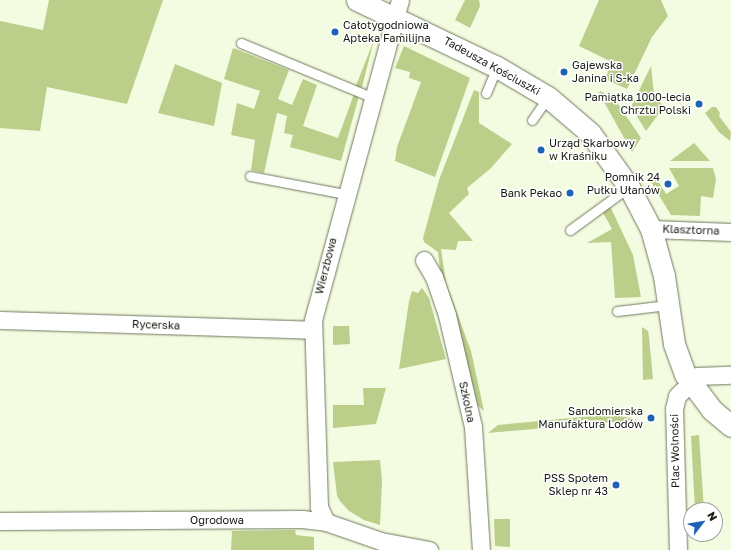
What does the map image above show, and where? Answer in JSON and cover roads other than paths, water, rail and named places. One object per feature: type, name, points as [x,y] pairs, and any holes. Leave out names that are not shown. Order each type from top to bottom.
[{"type":"street","name":"Tadeusza Kościuszki","points":[[358,0],[397,8],[548,97],[590,133],[629,187],[651,229],[664,276],[677,353],[690,380]]},
{"type":"street","name":"Wierzbowa","points":[[326,522],[319,507],[312,330],[313,320],[345,194],[374,98],[397,8]]},
{"type":"street","name":"Klasztorna","points":[[651,229],[731,232]]},
{"type":"street","name":"Szkolna","points":[[424,260],[434,277],[447,315],[473,427],[481,550]]},
{"type":"street","name":"Rycerska","points":[[0,320],[312,330]]},
{"type":"street","points":[[731,375],[704,374],[690,380],[712,410],[731,426]]},
{"type":"street","name":"Plac Wolności","points":[[678,550],[674,405],[677,396],[690,380]]},
{"type":"street","name":"Ogrodowa","points":[[0,521],[302,519],[326,522],[381,541],[429,550]]},
{"type":"lane","points":[[241,44],[374,98]]},
{"type":"lane","points":[[486,92],[497,67]]},
{"type":"lane","points":[[532,120],[548,97]]},
{"type":"lane","points":[[250,176],[345,194]]},
{"type":"lane","points":[[570,230],[629,187]]},
{"type":"lane","points":[[617,310],[668,305]]},
{"type":"place","name":"Całotygodniowa Apteka Familijna","points":[[335,32]]},
{"type":"place","name":"Gajewska Janina i S-ka","points":[[564,72]]},
{"type":"place","name":"Pamiątka 1000-lecia Chrztu Polski","points":[[699,104]]},
{"type":"place","name":"Urząd Skarbowy w Kraśniku","points":[[541,150]]},
{"type":"place","name":"Pomnik 24 Pułku Ułanów","points":[[668,184]]},
{"type":"place","name":"Bank Pekao","points":[[570,193]]},
{"type":"place","name":"Sandomierska Manufaktura Lodów","points":[[651,418]]},
{"type":"place","name":"PSS Społem Sklep nr 43","points":[[616,485]]}]
